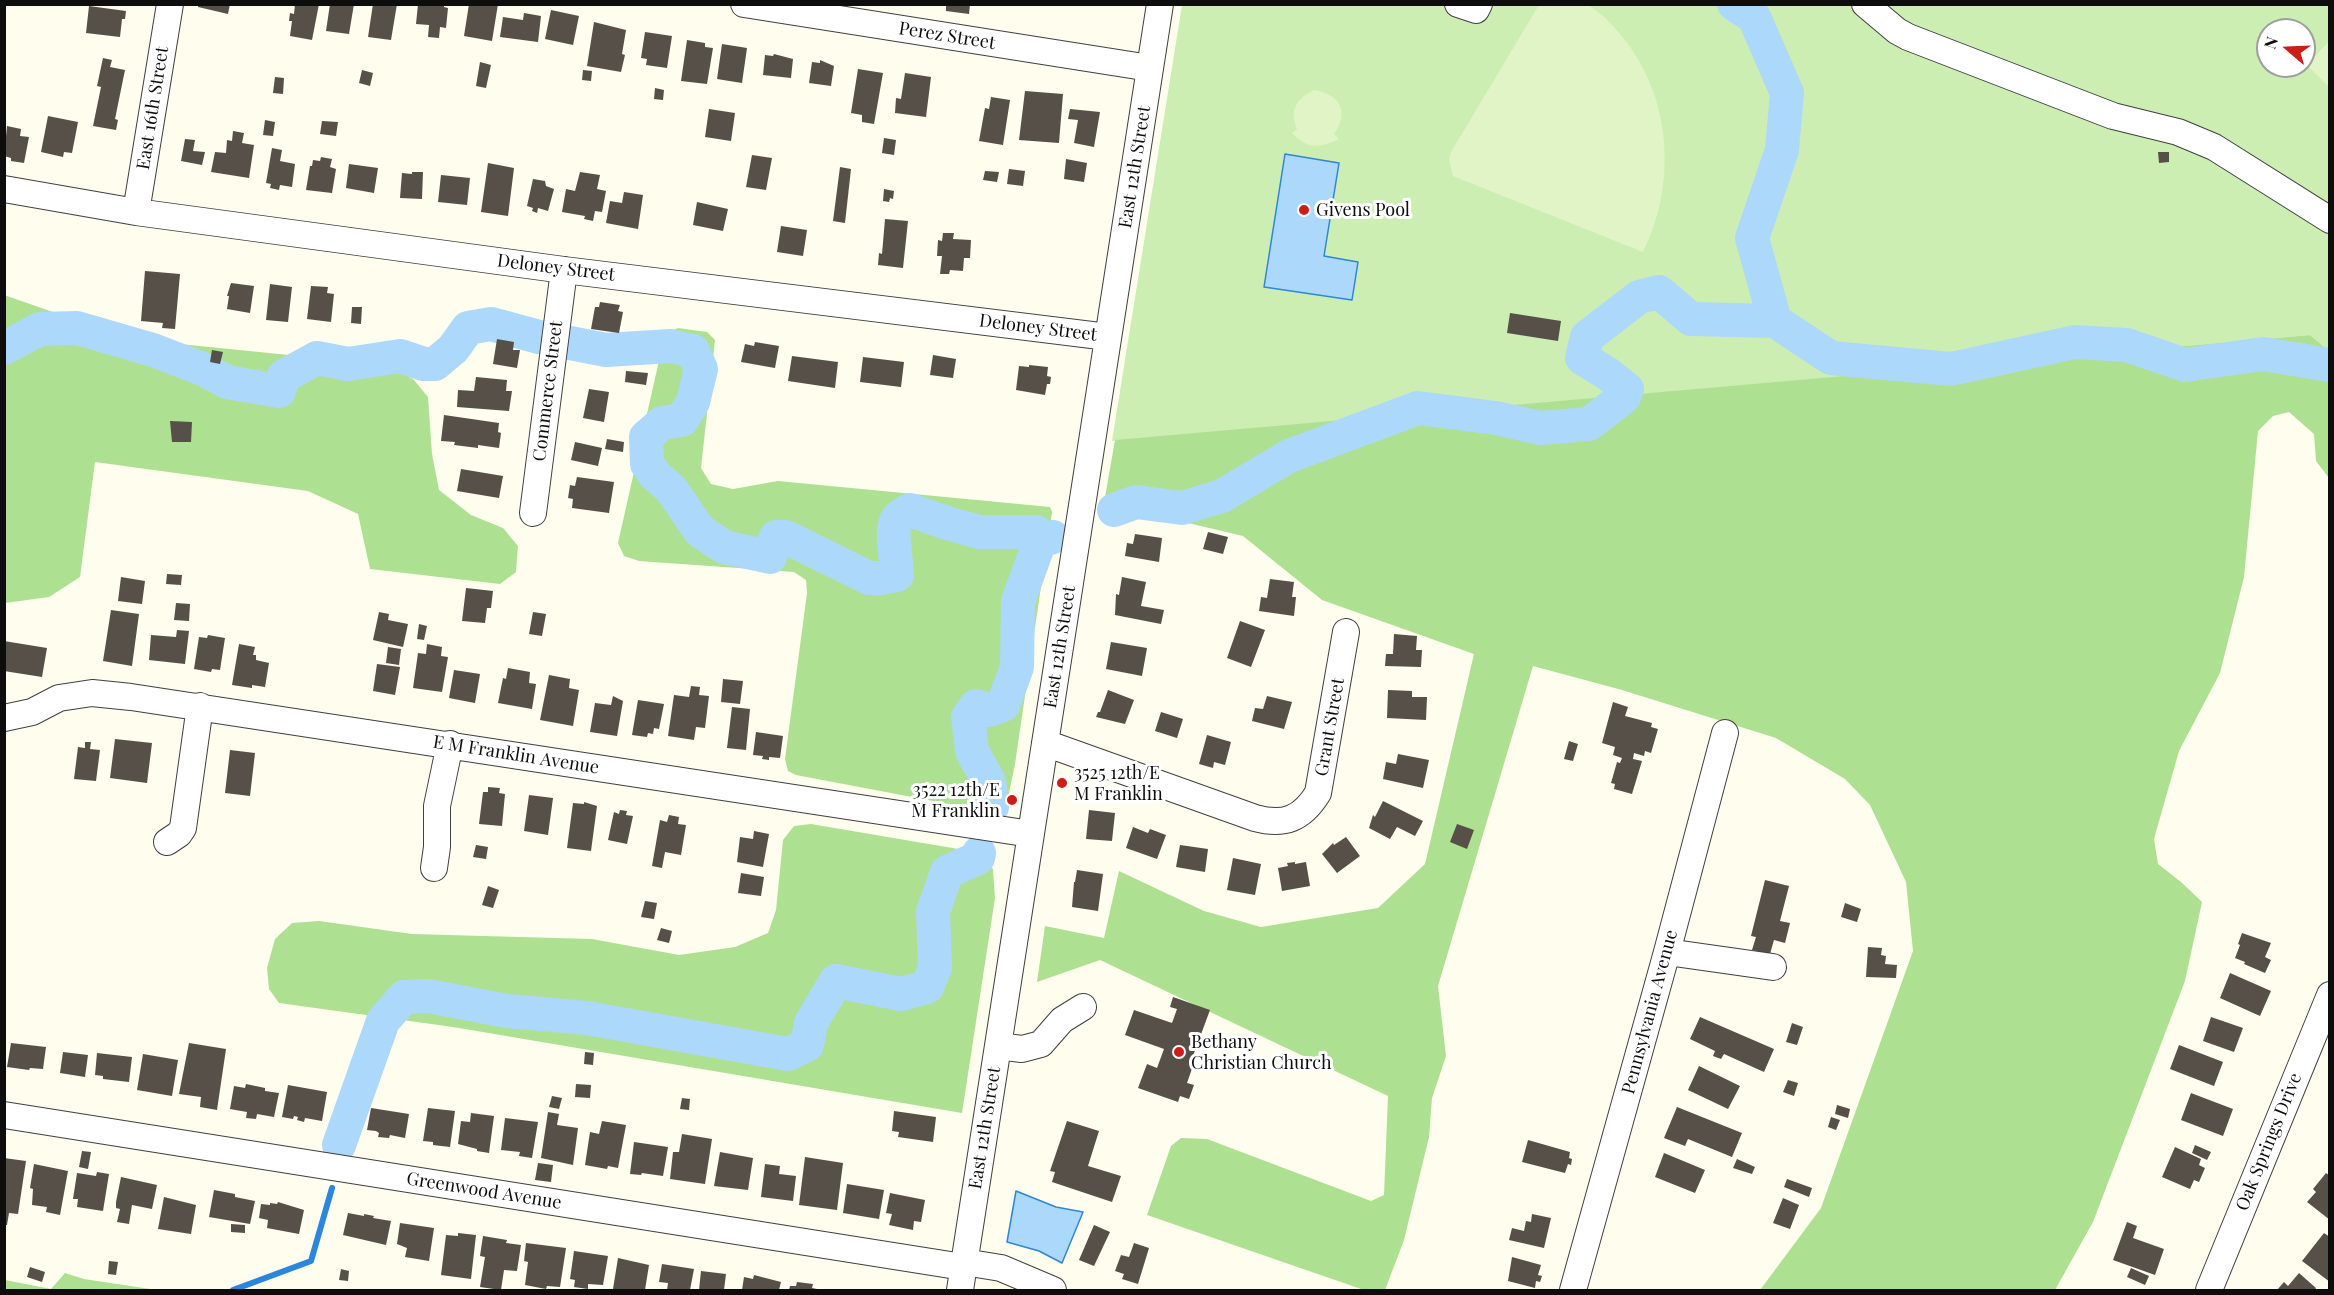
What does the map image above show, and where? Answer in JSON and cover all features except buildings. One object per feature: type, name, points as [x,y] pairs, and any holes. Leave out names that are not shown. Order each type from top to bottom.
[{"type":"street","name":"East 16th Street","points":[[136,212],[170,4]]},
{"type":"street","name":"Perez Street","points":[[744,4],[1150,68]]},
{"type":"street","name":"East 12th Street","points":[[962,1273],[1160,4]]},
{"type":"street","points":[[1458,4],[1476,10],[1479,4]]},
{"type":"street","points":[[1865,4],[1897,31],[1908,37],[2113,116],[2169,129],[2214,147],[2330,220]]},
{"type":"street","name":"Deloney Street","points":[[4,189],[136,212],[564,270],[1108,337]]},
{"type":"street","name":"Commerce Street","points":[[532,513],[564,270]]},
{"type":"street","name":"Grant Street","points":[[1045,743],[1255,818],[1278,822],[1299,815],[1311,804],[1318,793],[1346,632]]},
{"type":"street","name":"E M Franklin Avenue","points":[[4,718],[32,712],[59,698],[92,693],[200,706],[1031,834]]},
{"type":"street","points":[[167,842],[179,834],[183,828],[200,706]]},
{"type":"street","name":"Pennsylvania Avenue","points":[[1573,1290],[1725,733]]},
{"type":"street","points":[[434,868],[437,847],[437,806],[450,744]]},
{"type":"street","points":[[1667,952],[1773,967]]},
{"type":"street","name":"Oak Springs Drive","points":[[2209,1290],[2330,994]]},
{"type":"street","points":[[998,1046],[1022,1049],[1041,1044],[1062,1020],[1083,1007]]},
{"type":"street","name":"Greenwood Avenue","points":[[4,1115],[962,1273],[1001,1268],[1053,1290]]},
{"type":"green space","points":[[1585,4],[1600,13],[1628,44],[1643,67],[1654,93],[1661,119],[1664,173],[1661,200],[1654,227],[1643,252],[1453,176],[1449,159],[1451,152],[1539,5]]},
{"type":"green space","points":[[1182,5],[2329,5],[2329,351],[2310,335],[1112,441]]},
{"type":"green space","points":[[2329,41],[2329,87],[2316,74],[2316,55]]},
{"type":"green space","points":[[1314,90],[1330,95],[1340,105],[1342,111],[1339,126],[1334,134],[1339,139],[1320,146],[1309,145],[1292,133],[1297,129],[1294,116],[1296,106],[1303,97]]},
{"type":"green space","points":[[4,295],[76,320],[150,341],[388,365],[413,379],[428,397],[432,454],[439,490],[471,515],[503,528],[518,546],[516,572],[500,584],[370,569],[358,514],[308,491],[95,462],[80,577],[49,597],[5,603]]},
{"type":"green space","points":[[678,328],[707,332],[715,340],[701,468],[711,484],[733,489],[778,481],[1050,507],[1052,512],[1015,764],[1006,808],[991,812],[796,775],[788,771],[785,759],[807,593],[806,580],[794,572],[639,561],[624,556],[618,543],[665,334]]},
{"type":"green space","points":[[2310,335],[2329,351],[2329,478],[2316,461],[2314,434],[2289,412],[2273,416],[2258,431],[2244,577],[2220,673],[2179,751],[2154,839],[2158,864],[2202,902],[2185,981],[2093,1222],[2055,1290],[1760,1290],[1821,1208],[1913,951],[1906,882],[1870,805],[1845,779],[1776,738],[1622,690],[1533,666],[1438,986],[1446,1056],[1432,1098],[1429,1137],[1404,1240],[1385,1290],[1364,1290],[1147,1215],[1171,1146],[1181,1138],[1207,1139],[1371,1201],[1384,1195],[1388,1096],[1100,960],[1037,982],[1045,926],[1104,938],[1119,871],[1204,911],[1261,927],[1378,908],[1425,864],[1474,654],[1322,600],[1243,536],[1104,503],[1115,440]]},
{"type":"green space","points":[[811,824],[976,852],[993,869],[995,898],[962,1113],[453,1027],[279,1003],[269,989],[267,968],[275,939],[292,923],[319,921],[412,934],[592,939],[679,955],[735,947],[768,933],[776,910],[783,840],[794,826]]},
{"type":"green space","points":[[65,1273],[84,1279],[157,1290],[5,1290],[5,1280],[51,1289]]},
{"type":"water","name":"Givens Pool","points":[[1285,154],[1339,163],[1324,256],[1358,262],[1352,300],[1264,287]]},
{"type":"water","points":[[1016,1191],[1056,1207],[1083,1212],[1062,1263],[1039,1251],[1007,1242]]},
{"type":"waterway","points":[[1734,4],[1754,17],[1787,93],[1782,150],[1752,238],[1775,321],[1831,358],[1951,369],[2075,342],[2127,345],[2185,365],[2263,354],[2330,365]]},
{"type":"waterway","points":[[1114,510],[1136,502],[1182,508],[1222,496],[1289,456],[1418,408],[1496,418],[1540,428],[1589,424],[1624,397],[1627,389],[1582,358],[1587,337],[1639,297],[1659,292],[1691,319],[1775,321]]},
{"type":"waterway","points":[[4,348],[40,329],[77,328],[153,350],[205,370],[227,382],[279,391],[284,376],[317,358],[348,364],[400,356],[424,364],[435,364],[453,349],[468,328],[491,324],[539,337]]},
{"type":"waterway","points":[[570,343],[606,350],[671,346],[693,351],[701,369],[693,402],[682,420],[662,423],[646,437],[647,464],[656,476],[671,489],[700,531],[724,547],[770,557],[776,537],[786,537],[869,578],[881,578],[897,575],[894,545],[895,523],[898,518],[910,510],[979,532],[1036,532],[1040,541]]},
{"type":"waterway","points":[[992,807],[989,782],[972,751],[968,717],[976,706],[989,710],[1003,705],[1017,667],[1018,601],[1040,541],[1053,537]]},
{"type":"waterway","points":[[339,1145],[383,1021],[404,997],[428,996],[507,1011],[587,1018],[788,1054],[807,1045],[811,1023],[836,981],[901,994],[927,987],[935,968],[933,912],[947,872],[978,858],[979,853]]},
{"type":"waterway","points":[[233,1290],[311,1261],[332,1188]]},
{"type":"place","name":"Givens Pool","points":[[1304,210]]},
{"type":"place","name":"3525 12th/E M Franklin","points":[[1062,783]]},
{"type":"place","name":"3522 12th/E M Franklin","points":[[1012,800]]},
{"type":"place","name":"Bethany Christian Church","points":[[1179,1052]]}]
